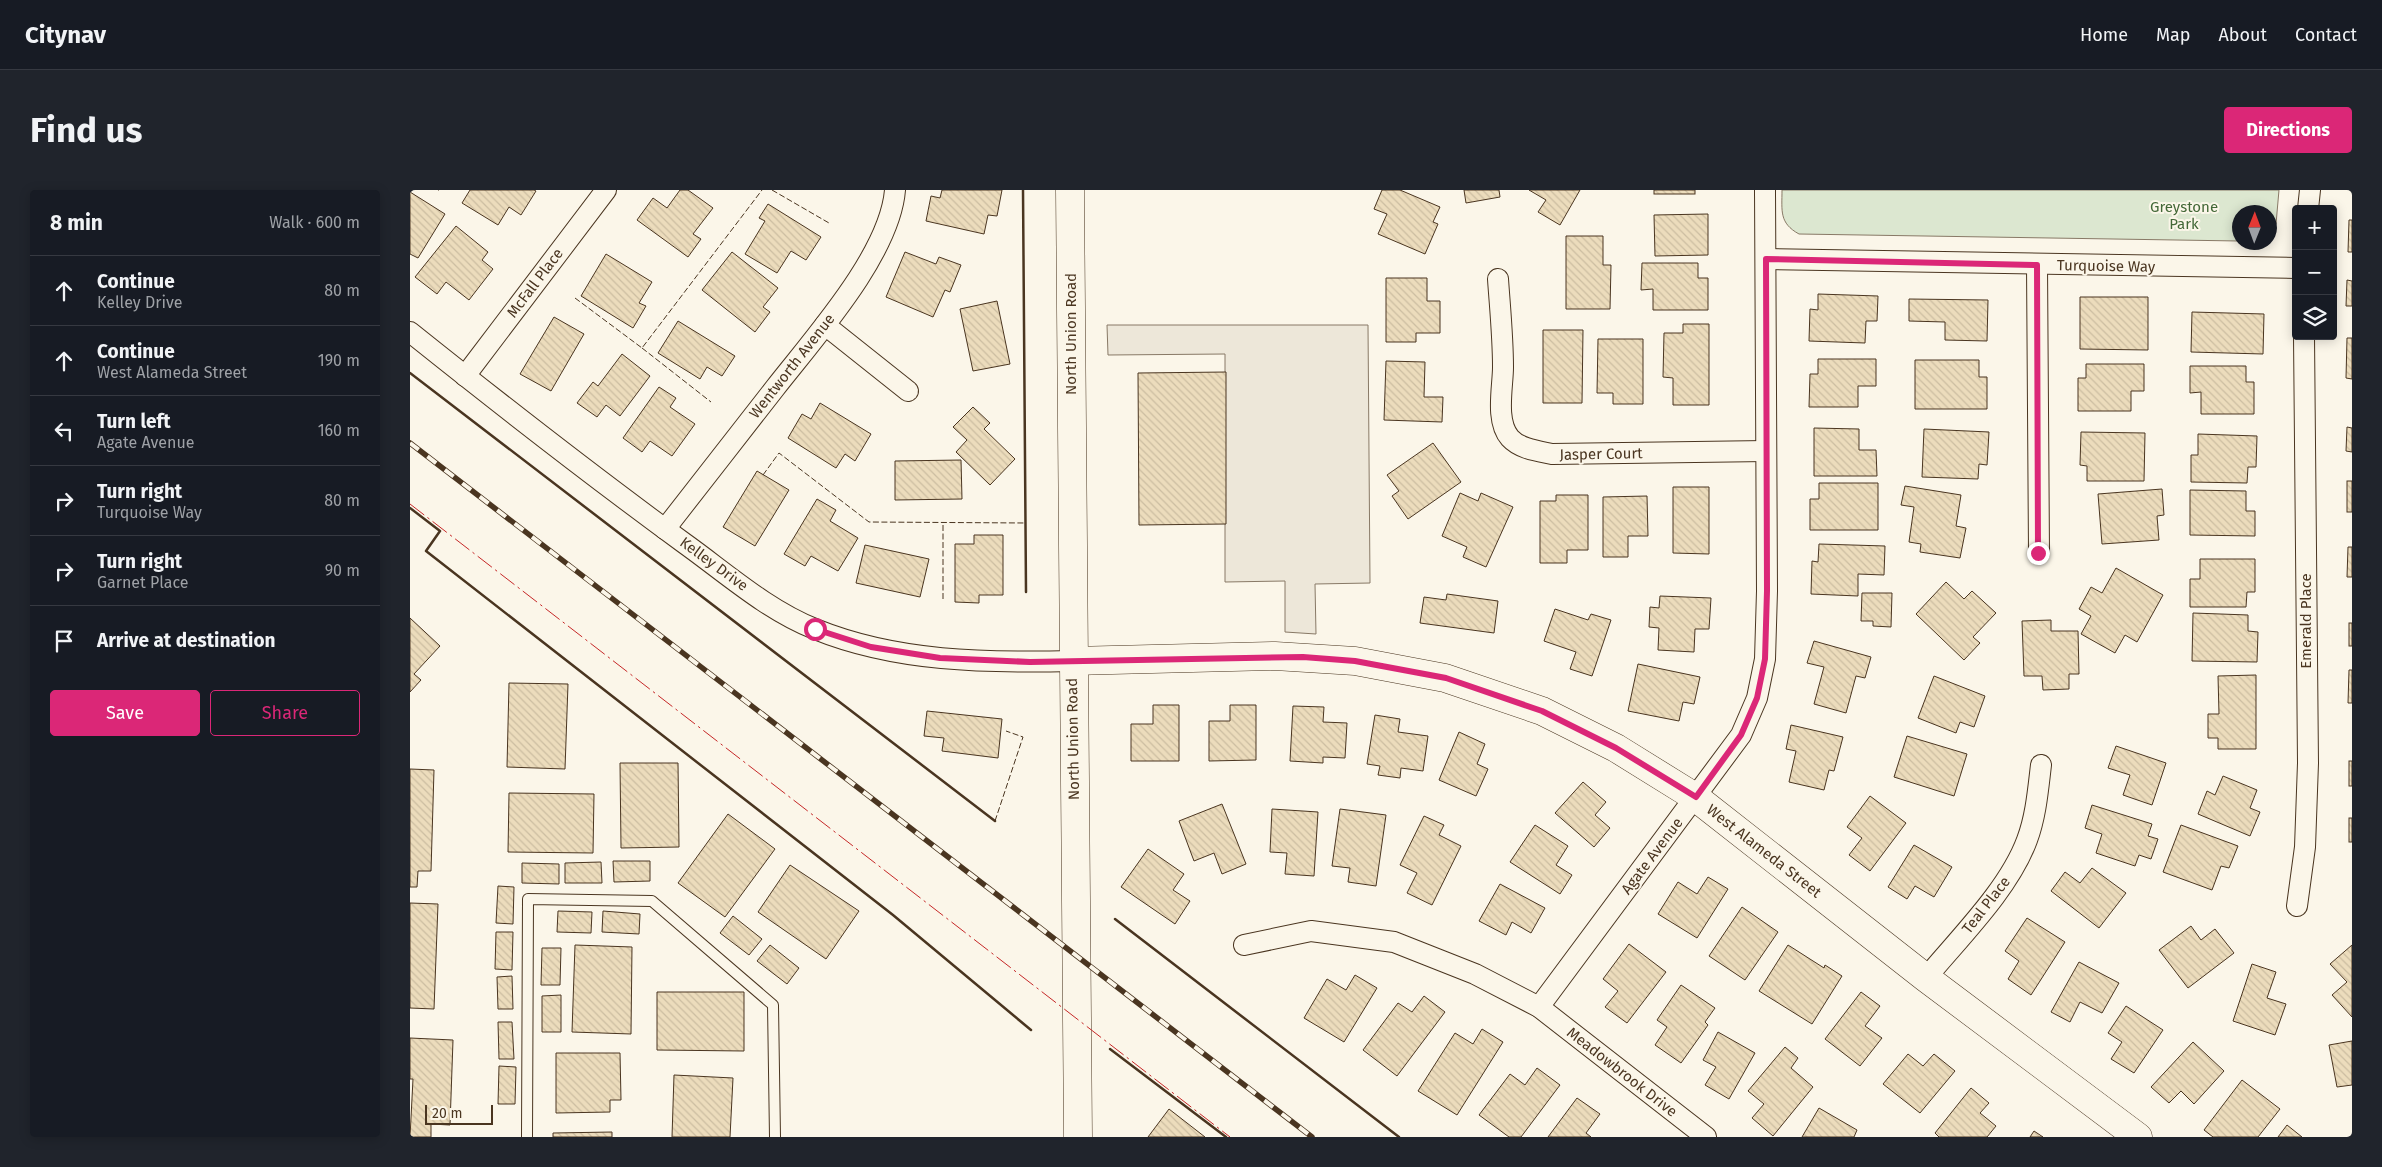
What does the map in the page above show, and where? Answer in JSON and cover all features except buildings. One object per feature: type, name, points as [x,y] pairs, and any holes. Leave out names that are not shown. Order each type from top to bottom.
[{"type":"street","name":"McFall Place","points":[[465,376],[606,190]]},
{"type":"street","name":"Wentworth Avenue","points":[[665,529],[825,324],[874,255],[885,233],[895,190]]},
{"type":"street","name":"North Union Road","points":[[1070,190],[1072,661],[1078,1137]]},
{"type":"street","name":"Agate Avenue","points":[[1539,1007],[1741,735],[1757,698],[1765,659],[1766,630],[1765,190]]},
{"type":"street","points":[[2308,205],[2310,190]]},
{"type":"street","name":"Turquoise Way","points":[[1766,259],[2292,268]]},
{"type":"street","points":[[2037,265],[2038,553]]},
{"type":"street","name":"Jasper Court","points":[[1498,279],[1503,368],[1500,396],[1505,429],[1510,438],[1523,447],[1552,454],[1766,451]]},
{"type":"street","points":[[825,324],[908,391]]},
{"type":"street","name":"Kelley Drive","points":[[410,332],[665,529],[772,607],[815,629],[871,647],[940,658],[1030,662],[1072,661]]},
{"type":"street","name":"Emerald Place","points":[[2297,906],[2306,847],[2308,763],[2304,340]]},
{"type":"street","name":"West Alameda Street","points":[[1072,661],[1303,657],[1355,661],[1446,678],[1542,711],[1616,748],[1696,797],[1926,978],[2138,1137]]},
{"type":"street","name":"Teal Place","points":[[1926,978],[2008,879],[2027,840],[2036,805],[2041,765]]},
{"type":"street","name":"Meadowbrook Drive","points":[[1244,945],[1311,931],[1394,942],[1475,974],[1539,1007],[1706,1137]]},
{"type":"lane","points":[[527,1137],[528,899],[652,901],[773,1005],[775,1137]]},
{"type":"green space","name":"Greystone Park","points":[[1782,190],[2279,190],[2277,213],[2277,205],[2232,205],[2232,241],[1799,234],[1785,221],[1782,210]]},
{"type":"shaded area","points":[[1107,325],[1368,325],[1370,583],[1315,584],[1316,634],[1285,632],[1285,581],[1225,582],[1225,354],[1108,355]]},
{"type":"railway","points":[[410,443],[1312,1137]]},
{"type":"fence","points":[[575,298],[642,348],[762,190]]},
{"type":"fence","points":[[772,190],[829,223]]},
{"type":"fence","points":[[642,348],[711,402]]},
{"type":"fence","points":[[763,475],[779,453],[869,522],[1026,523]]},
{"type":"fence","points":[[943,522],[943,599]]},
{"type":"fence","points":[[995,821],[1023,737],[1006,731]]},
{"type":"wall","points":[[1023,190],[1026,592]]},
{"type":"wall","points":[[410,373],[995,821]]},
{"type":"wall","points":[[410,508],[440,531],[426,551],[893,915],[1031,1030]]},
{"type":"wall","points":[[1115,919],[1399,1137]]},
{"type":"wall","points":[[1110,1049],[1226,1137]]},
{"type":"power","points":[[410,504],[1230,1137]]},
{"type":"route","points":[[815,629],[871,647],[940,658],[1030,662],[1274,656],[1303,657],[1355,661],[1446,678],[1542,711],[1616,748],[1696,797],[1741,735],[1757,698],[1765,659],[1767,591],[1766,259],[2037,265],[2038,553]]}]
